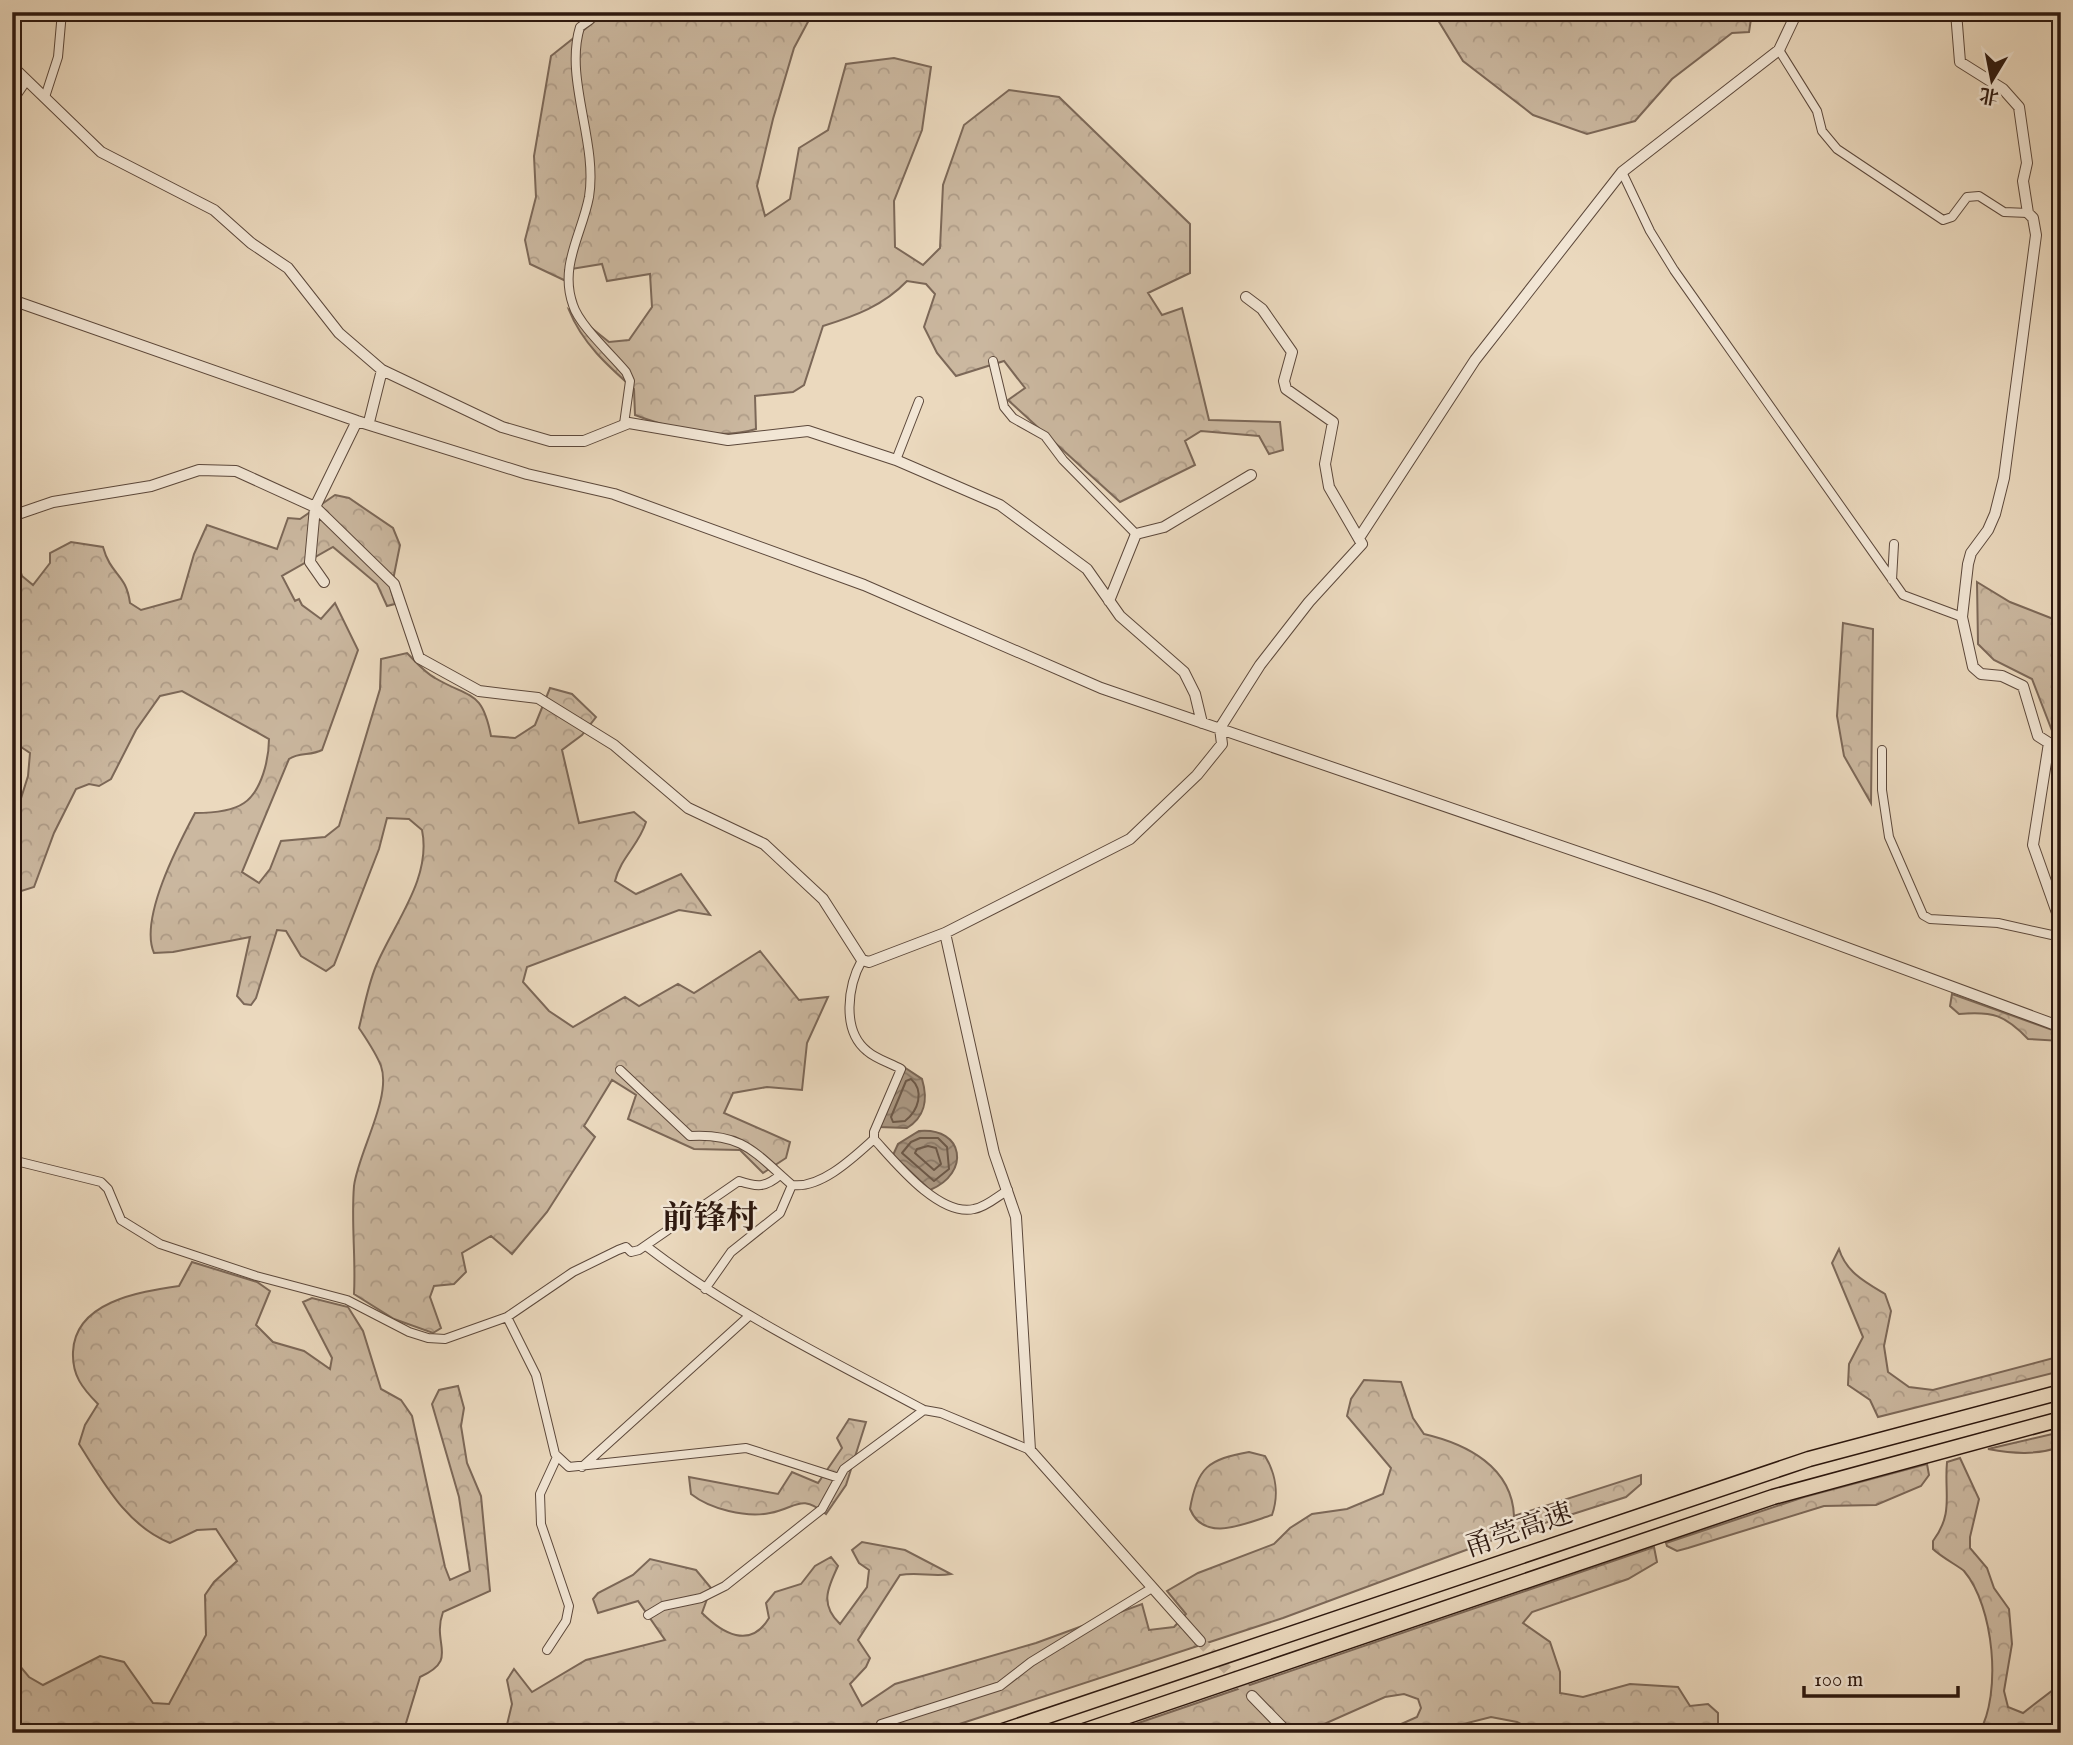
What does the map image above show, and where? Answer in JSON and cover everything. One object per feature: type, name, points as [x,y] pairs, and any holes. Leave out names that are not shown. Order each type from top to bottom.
[{"type":"highway","name":"甬莞高速","points":[[997,1733],[1809,1459],[2061,1392]]},
{"type":"highway","name":"甬莞高速","points":[[1078,1733],[1773,1497],[2061,1419]]},
{"type":"street","points":[[45,97],[56,65],[62,12]]},
{"type":"street","points":[[1359,538],[1475,360],[1622,172],[1779,50],[1797,12]]},
{"type":"street","points":[[1956,12],[1960,62],[2003,89],[2019,107],[2027,163],[2023,181],[2028,213],[2033,218],[2036,235],[2004,478],[1995,514],[1968,564],[1962,617],[1973,667],[1980,674],[2002,676],[2023,686],[2038,736],[2049,743],[2033,845],[2061,924]]},
{"type":"street","points":[[590,20],[580,27],[575,51],[589,157],[589,197],[568,267],[573,306],[626,372],[630,381],[624,425]]},
{"type":"street","points":[[1779,50],[1817,111],[1822,131],[1837,149],[1860,168],[1943,220],[1952,217],[1967,197],[1979,196],[2004,212],[2028,213]]},
{"type":"street","points":[[12,66],[102,152],[214,209],[251,243],[288,268],[339,333],[382,370],[502,427],[550,441],[584,441],[629,423],[728,440],[808,431],[896,460],[1000,505],[1087,569],[1120,617],[1184,672],[1195,694],[1202,723]]},
{"type":"street","points":[[12,102],[26,80]]},
{"type":"street","points":[[1622,172],[1674,270],[1903,595],[1962,617]]},
{"type":"street","points":[[12,516],[53,502],[151,486],[199,470],[236,471],[315,507],[394,584],[419,658],[479,691],[538,698],[614,745],[688,808],[764,844],[823,899],[862,960],[869,962],[945,933],[1130,839],[1197,775],[1222,744],[1220,728],[1260,665],[1309,602],[1363,544],[1329,487],[1325,464],[1333,422],[1286,389],[1284,381],[1292,352],[1262,309],[1246,297]]},
{"type":"street","points":[[12,300],[357,421],[369,422],[527,474],[614,494],[864,585],[1101,688],[1712,898],[2061,1027]]},
{"type":"street","points":[[993,361],[1004,407],[1013,418],[1045,436],[1063,460],[1136,534]]},
{"type":"street","points":[[369,422],[382,370]]},
{"type":"street","points":[[896,460],[919,401]]},
{"type":"street","points":[[324,582],[310,562],[315,507],[357,421]]},
{"type":"street","points":[[1136,534],[1164,527],[1251,475]]},
{"type":"street","points":[[1109,601],[1136,534]]},
{"type":"street","points":[[1892,580],[1894,544]]},
{"type":"street","points":[[1882,750],[1882,790],[1889,838],[1923,915],[1930,919],[1998,923],[2061,937]]},
{"type":"street","points":[[945,933],[994,1153],[1016,1217],[1030,1450]]},
{"type":"street","points":[[862,960],[852,978],[849,1013],[854,1035],[869,1053],[901,1069],[874,1132],[874,1139],[915,1183],[954,1207],[977,1209],[1008,1190]]},
{"type":"street","points":[[620,1070],[690,1136],[719,1136],[746,1144],[792,1185],[804,1185],[848,1162],[874,1139]]},
{"type":"street","points":[[12,1160],[101,1182],[108,1189],[121,1220],[160,1244],[256,1276],[347,1300],[408,1332],[445,1339],[508,1317],[573,1272],[626,1247],[631,1252],[646,1246],[739,1181],[757,1187],[770,1183],[780,1175]]},
{"type":"street","points":[[705,1289],[731,1252],[780,1213],[792,1185]]},
{"type":"street","points":[[646,1246],[749,1317],[924,1410],[941,1413],[1030,1450],[1200,1641]]},
{"type":"street","points":[[508,1317],[536,1375],[557,1457],[569,1467],[648,1456],[746,1448],[839,1478]]},
{"type":"street","points":[[582,1466],[749,1317]]},
{"type":"street","points":[[648,1615],[663,1605],[701,1598],[725,1586],[822,1509],[844,1469],[924,1410]]},
{"type":"street","points":[[547,1650],[566,1621],[569,1606],[541,1524],[540,1494],[557,1457]]},
{"type":"street","points":[[881,1733],[881,1724],[1000,1686],[1031,1662],[1152,1588]]},
{"type":"street","points":[[1252,1696],[1288,1733]]},
{"type":"green space","points":[[599,12],[822,12],[810,18],[794,48],[773,119],[757,186],[765,216],[790,199],[799,148],[828,130],[846,64],[894,58],[931,67],[922,130],[894,201],[895,247],[923,265],[940,248],[943,185],[964,125],[1009,90],[1059,97],[1190,224],[1190,273],[1148,293],[1162,315],[1182,308],[1209,420],[1280,422],[1283,450],[1269,454],[1259,436],[1201,431],[1185,441],[1195,465],[1120,502],[1008,400],[1025,388],[1004,361],[956,376],[937,353],[924,327],[935,294],[926,284],[907,281],[868,309],[823,326],[804,385],[793,392],[755,396],[756,429],[711,434],[664,425],[635,415],[634,389],[605,363],[588,343],[569,310],[609,342],[629,340],[652,307],[650,274],[607,281],[602,264],[565,270],[566,281],[530,264],[525,240],[536,197],[534,156],[551,56],[600,17]]},
{"type":"green space","points":[[1433,12],[1748,12],[1751,19],[1749,32],[1732,33],[1672,79],[1635,121],[1587,134],[1533,115],[1463,61]]},
{"type":"green space","points":[[335,495],[349,498],[393,528],[400,545],[391,590],[395,604],[387,606],[377,584],[333,547],[282,576],[295,601],[299,599],[302,605],[321,619],[335,603],[358,650],[322,750],[289,759],[242,872],[259,883],[270,869],[281,841],[325,837],[339,826],[380,689],[381,659],[407,653],[431,676],[466,693],[479,703],[484,710],[491,736],[515,738],[535,725],[550,688],[572,694],[596,717],[582,735],[562,750],[579,823],[634,812],[646,822],[621,865],[615,881],[636,894],[681,874],[710,915],[679,910],[527,967],[523,982],[549,1011],[573,1027],[625,997],[639,1006],[678,984],[694,993],[760,951],[799,1000],[828,997],[807,1043],[802,1090],[767,1087],[733,1093],[724,1113],[790,1142],[786,1158],[763,1173],[740,1150],[694,1149],[628,1119],[636,1095],[612,1080],[584,1126],[595,1137],[547,1212],[512,1254],[491,1236],[462,1253],[466,1272],[454,1284],[434,1286],[430,1297],[441,1328],[433,1333],[394,1319],[354,1294],[354,1186],[378,1109],[383,1079],[379,1061],[359,1028],[376,966],[417,883],[424,848],[422,830],[409,819],[387,818],[379,849],[334,965],[326,971],[301,956],[286,931],[277,930],[256,998],[251,1005],[244,1004],[237,996],[250,937],[173,952],[154,953],[151,939],[156,902],[162,882],[195,813],[233,808],[250,798],[263,774],[269,747],[269,739],[182,691],[160,696],[136,730],[111,779],[99,786],[89,784],[76,789],[54,833],[34,887],[12,894],[12,827],[28,776],[30,753],[12,741],[12,561],[18,563],[22,576],[33,585],[50,563],[50,553],[71,542],[103,547],[106,557],[125,586],[130,603],[141,610],[181,599],[194,554],[207,525],[277,549],[288,518],[300,519]]},
{"type":"green space","points":[[1977,582],[2010,602],[2061,622],[2061,754],[2032,679],[1994,660],[1978,644]]},
{"type":"green space","points":[[1843,623],[1873,629],[1871,803],[1844,756],[1837,716]]},
{"type":"green space","points":[[1952,994],[2061,1033],[2061,1041],[2028,1039],[1998,1016],[1981,1013],[1959,1014],[1950,1006]]},
{"type":"green space","points":[[1839,1249],[1851,1270],[1885,1294],[1891,1311],[1884,1346],[1888,1372],[1909,1387],[1933,1390],[2061,1356],[2061,1371],[1878,1417],[1870,1400],[1848,1385],[1849,1364],[1863,1337],[1832,1263]]},
{"type":"green space","points":[[192,1262],[257,1282],[270,1291],[256,1325],[273,1342],[304,1351],[330,1369],[332,1358],[303,1302],[312,1298],[348,1307],[363,1331],[381,1389],[401,1400],[412,1416],[450,1580],[470,1571],[459,1497],[432,1404],[439,1390],[458,1386],[464,1408],[461,1426],[467,1463],[481,1496],[490,1591],[443,1612],[440,1624],[442,1657],[439,1664],[420,1677],[403,1733],[138,1733],[137,1728],[20,1726],[12,1729],[12,1662],[15,1660],[29,1677],[43,1685],[100,1656],[124,1662],[153,1703],[169,1704],[206,1635],[205,1595],[214,1582],[237,1561],[216,1529],[197,1530],[170,1543],[154,1535],[128,1514],[117,1501],[79,1444],[85,1425],[98,1404],[83,1387],[74,1368],[76,1335],[85,1321],[111,1302],[179,1286]]},
{"type":"green space","points":[[1364,1380],[1401,1382],[1413,1418],[1424,1434],[1456,1444],[1484,1460],[1505,1484],[1514,1516],[1641,1475],[1641,1484],[1626,1497],[1501,1537],[1283,1618],[932,1733],[505,1733],[512,1704],[507,1680],[514,1669],[532,1692],[586,1660],[665,1640],[638,1601],[598,1613],[593,1599],[598,1593],[633,1575],[650,1559],[696,1570],[711,1588],[702,1613],[727,1632],[745,1636],[761,1628],[769,1618],[766,1603],[775,1592],[801,1584],[815,1566],[831,1557],[838,1566],[827,1596],[830,1610],[840,1624],[867,1587],[869,1570],[859,1563],[852,1550],[862,1542],[905,1550],[951,1574],[900,1575],[858,1640],[870,1658],[866,1667],[850,1684],[862,1706],[895,1684],[1036,1643],[1142,1604],[1149,1630],[1174,1627],[1186,1614],[1167,1591],[1198,1573],[1274,1544],[1290,1528],[1312,1514],[1347,1509],[1383,1494],[1391,1468],[1347,1416],[1351,1399]]},
{"type":"green space","points":[[849,1419],[866,1422],[846,1485],[826,1514],[804,1503],[770,1513],[739,1513],[718,1508],[691,1494],[689,1477],[778,1494],[792,1472],[818,1483],[842,1448],[837,1438]]},
{"type":"green space","points":[[2061,1432],[2061,1447],[2052,1450],[2025,1453],[1988,1449]]},
{"type":"green space","points":[[1249,1452],[1265,1456],[1272,1470],[1276,1492],[1272,1515],[1226,1528],[1205,1526],[1196,1519],[1190,1509],[1201,1474],[1215,1462]]},
{"type":"green space","points":[[1960,1458],[1979,1499],[1970,1548],[1987,1568],[1994,1588],[2009,1609],[2012,1644],[2004,1691],[2008,1707],[2023,1713],[2053,1690],[2061,1688],[2061,1733],[1979,1733],[1991,1696],[1988,1627],[1974,1586],[1964,1571],[1933,1549],[1933,1541],[1940,1531],[1946,1512],[1947,1462]]},
{"type":"green space","points":[[1927,1464],[1929,1475],[1921,1486],[1876,1505],[1824,1506],[1677,1551],[1666,1543],[1804,1497]]},
{"type":"green space","points":[[1654,1547],[1657,1562],[1628,1579],[1532,1612],[1523,1623],[1550,1642],[1560,1672],[1560,1693],[1583,1697],[1630,1684],[1678,1687],[1690,1706],[1708,1704],[1718,1713],[1718,1733],[1538,1733],[1517,1722],[1491,1717],[1428,1733],[1393,1733],[1390,1729],[1417,1717],[1421,1708],[1418,1699],[1404,1694],[1385,1697],[1304,1733],[1109,1733]]},
{"type":"water","points":[[904,1067],[922,1079],[925,1100],[922,1112],[907,1128],[879,1127]]},
{"type":"water","points":[[919,1131],[945,1136],[953,1143],[957,1153],[952,1173],[930,1190],[893,1155],[898,1144]]},
{"type":"tunnel","points":[[1200,1641],[1252,1696]]},
{"type":"district","name":"前锋村","points":[[710,1217]]}]
